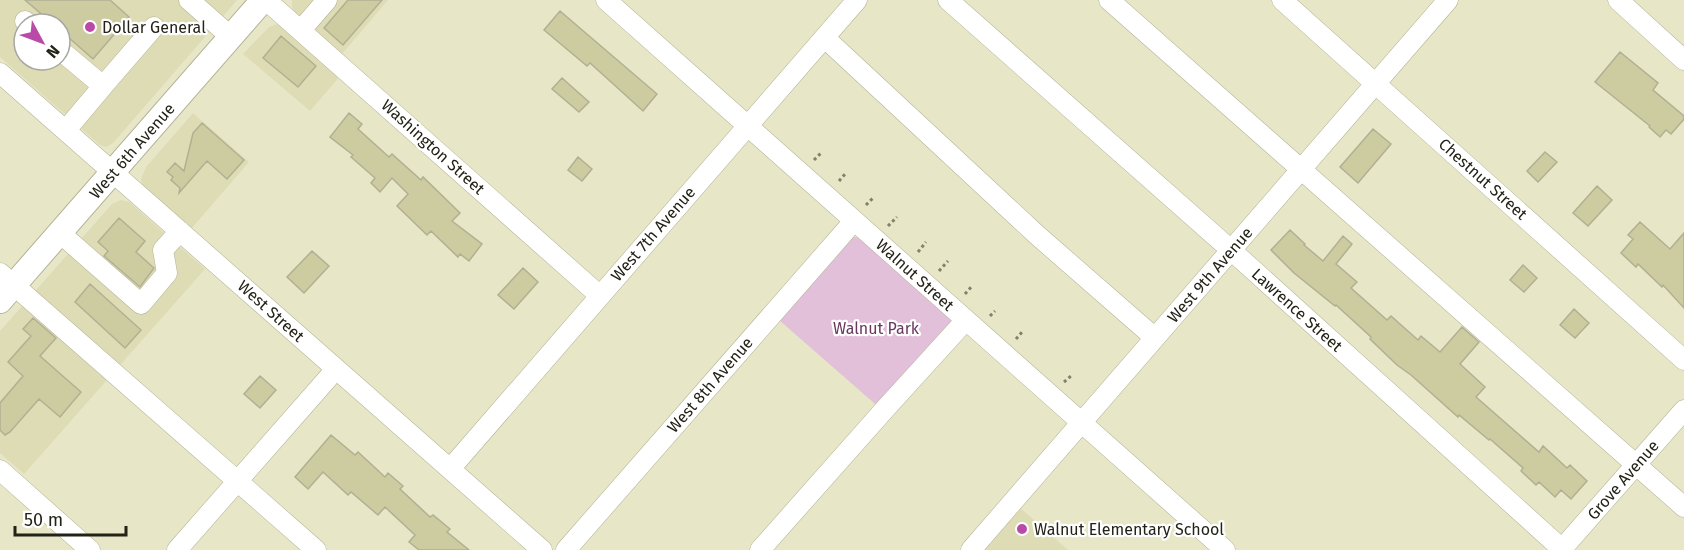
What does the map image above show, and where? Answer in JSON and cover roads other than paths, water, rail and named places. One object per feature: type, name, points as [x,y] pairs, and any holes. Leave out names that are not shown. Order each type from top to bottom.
[{"type":"main road","name":"West 6th Avenue","points":[[5,286],[60,233],[265,0]]},
{"type":"street","points":[[189,0],[231,37]]},
{"type":"street","name":"Washington Street","points":[[265,0],[599,295]]},
{"type":"street","points":[[301,30],[327,0]]},
{"type":"street","name":"Walnut Street","points":[[606,0],[748,125],[860,213],[966,320],[1225,550]]},
{"type":"street","name":"West 7th Avenue","points":[[450,469],[857,0]]},
{"type":"street","name":"Lawrence Street","points":[[948,0],[1231,250],[1562,550]]},
{"type":"street","points":[[1109,0],[1684,507]]},
{"type":"street","name":"Chestnut Street","points":[[1282,0],[1684,360]]},
{"type":"street","name":"West 9th Avenue","points":[[971,550],[1448,0]]},
{"type":"street","points":[[1617,0],[1684,60]]},
{"type":"street","points":[[66,130],[154,27]]},
{"type":"street","points":[[825,38],[1037,235],[1155,338]]},
{"type":"street","points":[[72,60],[103,86]]},
{"type":"street","name":"West Street","points":[[0,73],[542,550]]},
{"type":"street","name":"West 8th Avenue","points":[[566,550],[860,213]]},
{"type":"street","points":[[60,233],[141,304],[167,273],[164,250],[180,231]]},
{"type":"street","points":[[5,286],[316,550]]},
{"type":"street","points":[[760,550],[966,320]]},
{"type":"street","points":[[177,550],[336,369]]},
{"type":"street","name":"Grove Avenue","points":[[1562,550],[1684,410]]},
{"type":"street","points":[[0,470],[90,550]]},
{"type":"place","name":"Dollar General","points":[[90,27]]},
{"type":"place","name":"Walnut Elementary School","points":[[1022,529]]},
{"type":"park label","name":"Walnut Park","points":[[876,328]]}]
